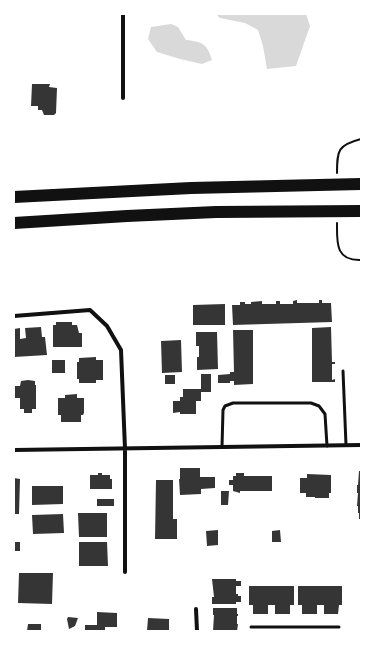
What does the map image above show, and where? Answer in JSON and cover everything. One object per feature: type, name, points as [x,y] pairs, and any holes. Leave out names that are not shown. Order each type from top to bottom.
[{"type":"highway","points":[[14,197],[191,188],[361,184]]},
{"type":"highway","points":[[14,223],[119,216],[201,213],[361,211]]},
{"type":"street","points":[[123,14],[123,98]]},
{"type":"street","points":[[14,316],[90,310],[107,326],[121,350],[126,449],[125,572]]},
{"type":"street","points":[[14,450],[361,445]]},
{"type":"street","points":[[196,609],[197,631]]},
{"type":"lane","points":[[343,371],[346,445]]},
{"type":"lane","points":[[222,447],[222,410],[226,406],[233,403],[311,403],[319,406],[325,414],[327,446]]},
{"type":"lane","points":[[251,627],[296,629],[339,627]]},
{"type":"path","points":[[337,157],[341,147],[346,143],[361,139]]},
{"type":"path","points":[[337,241],[342,254],[348,258],[361,260]]},
{"type":"shaded area","points":[[216,14],[306,14],[310,26],[296,66],[267,69],[263,46],[258,30],[245,23],[220,18]]},
{"type":"shaded area","points":[[171,24],[178,27],[186,40],[203,44],[208,50],[212,60],[202,64],[157,52],[148,39],[151,27]]},
{"type":"building","points":[[32,84],[50,84],[49,87],[57,88],[56,113],[54,115],[44,115],[42,110],[38,110],[38,106],[31,106]]},
{"type":"building","points":[[297,300],[297,303],[319,303],[319,300],[322,300],[322,303],[331,303],[332,322],[233,325],[232,305],[240,305],[240,302],[251,304],[251,302],[262,301],[262,304],[276,304],[276,301],[280,301],[280,304],[293,304],[293,301]]},
{"type":"building","points":[[225,304],[225,325],[193,325],[193,305]]},
{"type":"building","points":[[56,322],[72,322],[72,325],[77,325],[79,333],[82,333],[82,347],[53,347],[53,325],[56,325]]},
{"type":"building","points":[[41,327],[42,337],[45,337],[47,355],[14,357],[14,329],[20,328],[20,339],[26,338],[25,328]]},
{"type":"building","points":[[331,327],[332,362],[335,362],[335,364],[332,364],[332,380],[335,379],[335,382],[312,382],[312,328]]},
{"type":"building","points":[[233,330],[253,330],[253,384],[234,385],[234,381],[230,381],[230,372],[234,372]]},
{"type":"building","points":[[196,332],[217,332],[218,369],[197,370],[199,346],[196,346]]},
{"type":"building","points":[[181,340],[182,372],[162,373],[161,341]]},
{"type":"building","points":[[96,357],[96,360],[103,360],[103,380],[96,380],[96,383],[79,383],[79,379],[77,379],[77,362],[79,362],[79,358]]},
{"type":"building","points":[[52,360],[65,360],[65,373],[52,373]]},
{"type":"building","points":[[201,374],[211,374],[211,392],[201,392],[201,401],[196,401],[196,414],[180,414],[180,412],[173,413],[173,401],[180,401],[180,397],[183,397],[183,389],[201,389]]},
{"type":"building","points":[[230,374],[230,383],[218,383],[218,375]]},
{"type":"building","points":[[165,375],[175,375],[175,384],[165,384]]},
{"type":"building","points":[[21,381],[35,381],[36,409],[32,409],[32,413],[24,413],[24,409],[20,409],[20,398],[14,398],[14,386],[20,386]]},
{"type":"building","points":[[77,394],[77,398],[84,398],[84,413],[81,415],[81,422],[61,422],[61,415],[58,415],[58,398],[65,398],[65,395]]},
{"type":"building","points":[[180,468],[200,468],[200,477],[215,477],[215,488],[201,489],[201,494],[180,495]]},
{"type":"building","points":[[359,471],[361,471],[361,519],[359,519],[357,506]]},
{"type":"building","points":[[98,473],[102,473],[102,475],[110,475],[110,479],[112,479],[112,489],[90,489],[90,475],[98,475]]},
{"type":"building","points":[[236,473],[244,473],[244,476],[272,476],[272,491],[240,491],[240,493],[233,491],[233,485],[229,485],[229,480],[233,480],[233,476],[236,476]]},
{"type":"building","points":[[307,474],[331,475],[331,493],[329,493],[329,498],[306,497],[306,493],[300,493],[300,478],[307,478]]},
{"type":"building","points":[[14,478],[20,479],[19,514],[14,514]]},
{"type":"building","points":[[156,480],[173,480],[173,519],[177,519],[177,539],[155,539]]},
{"type":"building","points":[[32,486],[63,486],[63,504],[32,505]]},
{"type":"building","points":[[221,491],[229,491],[228,505],[221,505]]},
{"type":"building","points":[[97,499],[114,499],[114,506],[97,506]]},
{"type":"building","points":[[78,513],[107,513],[107,537],[79,537]]},
{"type":"building","points":[[63,514],[64,533],[33,534],[32,515]]},
{"type":"building","points":[[218,530],[218,545],[207,546],[206,531]]},
{"type":"building","points":[[280,530],[281,542],[272,542],[272,531]]},
{"type":"building","points":[[14,542],[20,542],[20,551],[14,551]]},
{"type":"building","points":[[79,542],[107,542],[108,566],[79,566]]},
{"type":"building","points":[[19,573],[53,573],[52,604],[18,603]]},
{"type":"building","points":[[212,579],[236,579],[236,581],[241,581],[241,586],[236,586],[236,594],[241,596],[241,602],[236,602],[236,604],[212,604],[212,597],[214,597]]},
{"type":"building","points":[[249,586],[294,586],[294,605],[290,605],[290,614],[275,614],[275,605],[268,605],[268,614],[253,614],[253,605],[249,605]]},
{"type":"building","points":[[298,586],[342,586],[342,605],[339,605],[338,614],[324,614],[324,605],[317,605],[317,614],[302,614],[302,605],[298,605]]},
{"type":"building","points":[[213,608],[237,608],[237,631],[213,631]]},
{"type":"building","points":[[97,612],[117,613],[117,627],[105,627],[105,631],[85,631],[85,625],[97,625]]},
{"type":"building","points":[[68,617],[78,618],[75,626],[69,629],[67,619]]},
{"type":"building","points":[[148,618],[169,619],[169,631],[147,631]]},
{"type":"building","points":[[28,624],[41,624],[41,631],[27,631]]}]
